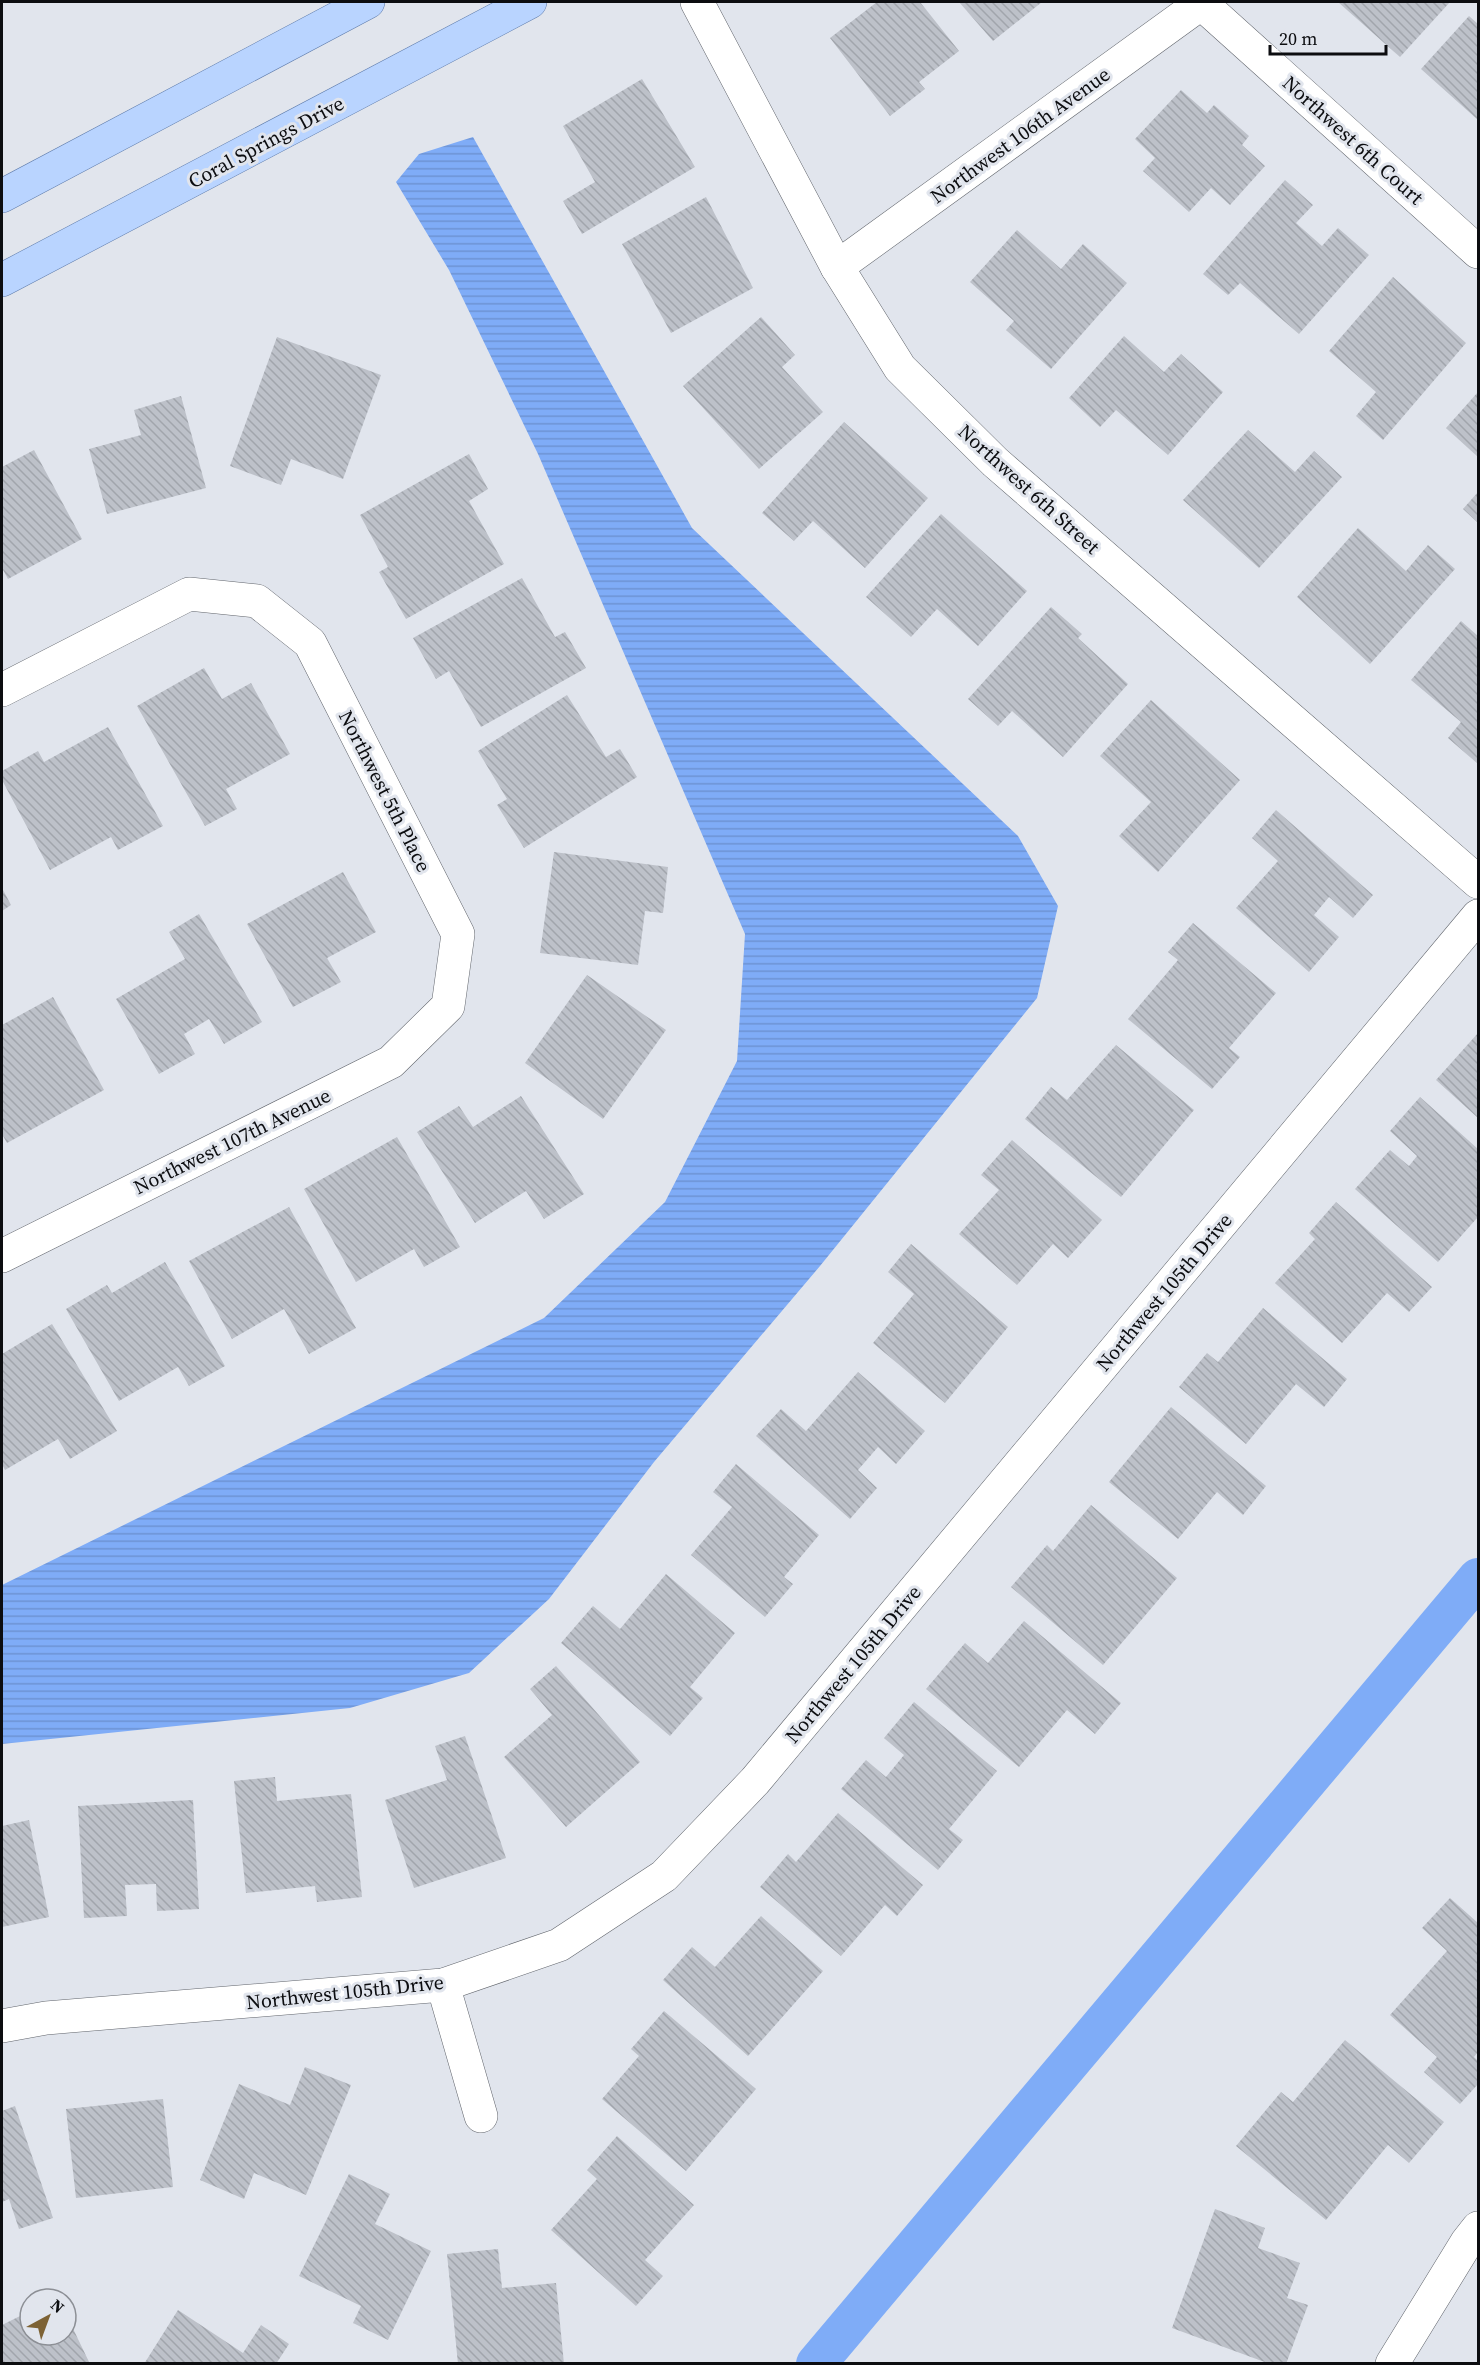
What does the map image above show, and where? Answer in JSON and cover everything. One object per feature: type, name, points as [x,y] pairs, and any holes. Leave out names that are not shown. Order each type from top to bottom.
[{"type":"main road","points":[[2,196],[368,2]]},
{"type":"main road","name":"Coral Springs Drive","points":[[2,280],[530,2]]},
{"type":"street","name":"Northwest 6th Street","points":[[697,2],[837,267],[900,368],[995,462],[1479,882]]},
{"type":"street","name":"Northwest 106th Avenue","points":[[837,267],[1202,2]]},
{"type":"street","name":"Northwest 6th Court","points":[[1202,2],[1479,252]]},
{"type":"street","name":"Northwest 5th Place","points":[[2,690],[189,594],[257,601],[310,643],[458,934],[448,1006]]},
{"type":"street","name":"Northwest 105th Drive","points":[[2,2026],[46,2019],[443,1985],[559,1945],[664,1876],[755,1781],[1479,916]]},
{"type":"street","name":"Northwest 107th Avenue","points":[[2,1256],[391,1062],[448,1006]]},
{"type":"street","points":[[443,1985],[481,2116]]},
{"type":"street","points":[[1392,2364],[1467,2242],[1479,2228]]},
{"type":"water","points":[[473,137],[692,528],[1018,836],[1058,906],[1037,998],[820,1266],[654,1462],[549,1599],[469,1673],[350,1708],[2,1744],[2,1585],[544,1318],[665,1202],[737,1061],[745,934],[538,454],[449,270],[396,182],[419,154]]},
{"type":"building","points":[[877,2],[920,2],[959,51],[919,82],[925,89],[890,116],[830,38]]},
{"type":"building","points":[[959,2],[1042,2],[993,41]]},
{"type":"building","points":[[1338,2],[1450,2],[1400,57]]},
{"type":"building","points":[[1469,16],[1478,24],[1478,120],[1421,69]]},
{"type":"building","points":[[642,79],[695,167],[582,234],[563,201],[595,182],[563,126]]},
{"type":"building","points":[[1181,90],[1207,113],[1214,105],[1249,136],[1242,145],[1265,166],[1230,205],[1211,188],[1189,212],[1143,171],[1155,158],[1135,139]]},
{"type":"building","points":[[1285,180],[1313,205],[1296,223],[1322,246],[1338,228],[1369,255],[1299,334],[1240,283],[1228,295],[1203,274]]},
{"type":"building","points":[[706,197],[753,288],[671,333],[622,244]]},
{"type":"building","points":[[1017,230],[1061,269],[1083,244],[1127,283],[1051,369],[1006,330],[1014,321],[970,282]]},
{"type":"building","points":[[1393,277],[1466,343],[1383,440],[1356,416],[1376,392],[1329,351]]},
{"type":"building","points":[[761,317],[795,355],[782,367],[823,412],[759,469],[683,386]]},
{"type":"building","points":[[1124,336],[1164,372],[1181,354],[1223,392],[1168,455],[1116,410],[1100,427],[1069,398]]},
{"type":"building","points":[[277,337],[381,375],[343,479],[291,459],[281,485],[230,466]]},
{"type":"building","points":[[1478,392],[1478,457],[1446,428]]},
{"type":"building","points":[[181,396],[206,488],[107,514],[89,449],[141,435],[134,410]]},
{"type":"building","points":[[844,422],[928,498],[865,568],[813,521],[794,541],[762,513]]},
{"type":"building","points":[[1248,430],[1295,472],[1314,451],[1342,477],[1259,568],[1183,500]]},
{"type":"building","points":[[34,450],[82,539],[8,579],[2,568],[2,467]]},
{"type":"building","points":[[469,454],[488,489],[469,501],[504,564],[406,619],[379,572],[388,567],[360,515]]},
{"type":"building","points":[[1478,492],[1478,523],[1463,509]]},
{"type":"building","points":[[941,514],[1027,591],[978,646],[937,609],[911,637],[866,597]]},
{"type":"building","points":[[1358,528],[1406,571],[1428,545],[1455,569],[1370,664],[1297,597]]},
{"type":"building","points":[[522,578],[555,637],[565,632],[586,668],[481,727],[449,671],[436,679],[413,638]]},
{"type":"building","points":[[1051,607],[1082,634],[1078,638],[1128,684],[1063,757],[1012,711],[998,726],[968,699]]},
{"type":"building","points":[[1461,621],[1478,636],[1478,764],[1448,738],[1461,722],[1411,680]]},
{"type":"building","points":[[204,668],[222,699],[251,683],[290,754],[226,789],[237,809],[205,826],[137,706]]},
{"type":"building","points":[[567,695],[606,757],[620,749],[637,777],[524,848],[497,805],[507,799],[478,751]]},
{"type":"building","points":[[1151,700],[1240,780],[1158,872],[1119,836],[1151,802],[1100,756]]},
{"type":"building","points":[[108,727],[163,826],[118,850],[111,837],[50,870],[2,780],[2,771],[38,751],[44,762]]},
{"type":"building","points":[[1276,810],[1373,895],[1353,918],[1329,897],[1314,915],[1339,937],[1309,972],[1236,908],[1278,861],[1252,838]]},
{"type":"building","points":[[554,852],[668,867],[663,913],[645,911],[638,965],[540,953]]},
{"type":"building","points":[[343,872],[376,932],[327,958],[341,982],[293,1007],[247,924]]},
{"type":"building","points":[[2,888],[11,905],[2,911]]},
{"type":"building","points":[[199,914],[262,1022],[224,1044],[209,1019],[184,1034],[195,1054],[159,1074],[116,999],[185,959],[169,932]]},
{"type":"building","points":[[1193,923],[1276,993],[1229,1048],[1240,1057],[1212,1089],[1128,1019],[1178,960],[1168,952]]},
{"type":"building","points":[[587,975],[666,1030],[603,1119],[525,1063]]},
{"type":"building","points":[[53,997],[104,1090],[7,1143],[2,1134],[2,1025]]},
{"type":"building","points":[[1478,1033],[1478,1118],[1436,1080]]},
{"type":"building","points":[[1116,1045],[1194,1110],[1121,1197],[1025,1119],[1051,1087],[1067,1100]]},
{"type":"building","points":[[521,1096],[584,1194],[544,1219],[526,1191],[475,1223],[417,1132],[459,1106],[473,1127]]},
{"type":"building","points":[[1420,1097],[1478,1149],[1478,1217],[1438,1262],[1355,1189],[1390,1150],[1409,1166],[1417,1156],[1390,1131]]},
{"type":"building","points":[[397,1137],[460,1247],[424,1267],[414,1249],[356,1282],[304,1189]]},
{"type":"building","points":[[1012,1140],[1102,1220],[1068,1258],[1053,1244],[1017,1285],[959,1234],[999,1190],[981,1175]]},
{"type":"building","points":[[1336,1202],[1432,1287],[1409,1312],[1387,1293],[1342,1343],[1275,1283],[1315,1239],[1309,1233]]},
{"type":"building","points":[[289,1207],[356,1328],[309,1354],[284,1309],[232,1339],[189,1261]]},
{"type":"building","points":[[911,1244],[1008,1327],[945,1403],[873,1343],[914,1294],[888,1272]]},
{"type":"building","points":[[165,1262],[225,1366],[189,1386],[178,1367],[119,1401],[66,1309],[107,1285],[112,1293]]},
{"type":"building","points":[[1263,1308],[1347,1379],[1324,1407],[1296,1384],[1246,1444],[1179,1387],[1207,1353],[1218,1362]]},
{"type":"building","points":[[52,1324],[117,1431],[70,1459],[58,1439],[5,1470],[2,1464],[2,1354]]},
{"type":"building","points":[[858,1372],[925,1431],[896,1464],[878,1447],[858,1470],[877,1488],[850,1519],[756,1436],[781,1409],[806,1431]]},
{"type":"building","points":[[1171,1407],[1266,1486],[1243,1515],[1217,1492],[1178,1539],[1109,1482]]},
{"type":"building","points":[[736,1464],[819,1535],[784,1577],[793,1584],[765,1617],[691,1555],[732,1507],[713,1492]]},
{"type":"building","points":[[1091,1505],[1177,1578],[1103,1665],[1011,1587],[1047,1545],[1053,1551]]},
{"type":"building","points":[[666,1574],[735,1633],[690,1687],[703,1698],[670,1736],[561,1643],[593,1606],[620,1629]]},
{"type":"building","points":[[1024,1621],[1121,1703],[1095,1734],[1067,1710],[1019,1767],[926,1689],[965,1643],[988,1663]]},
{"type":"building","points":[[556,1666],[640,1762],[566,1827],[504,1757],[552,1715],[530,1689]]},
{"type":"building","points":[[914,1702],[997,1771],[949,1829],[963,1840],[938,1870],[841,1789],[866,1760],[886,1777],[904,1755],[884,1738]]},
{"type":"building","points":[[465,1736],[506,1858],[414,1888],[385,1800],[447,1780],[435,1746]]},
{"type":"building","points":[[275,1777],[277,1801],[351,1794],[362,1897],[317,1902],[315,1886],[246,1893],[234,1781]]},
{"type":"building","points":[[193,1800],[199,1909],[157,1911],[156,1884],[125,1885],[127,1916],[84,1918],[78,1806]]},
{"type":"building","points":[[838,1813],[923,1885],[897,1916],[885,1905],[841,1956],[760,1887],[788,1854],[796,1862]]},
{"type":"building","points":[[29,1820],[49,1917],[2,1927],[2,1826]]},
{"type":"building","points":[[1450,1898],[1478,1923],[1478,2052],[1474,2057],[1478,2061],[1478,2084],[1460,2104],[1424,2072],[1437,2057],[1390,2015],[1447,1951],[1422,1928]]},
{"type":"building","points":[[761,1916],[823,1971],[748,2056],[663,1980],[692,1947],[715,1967]]},
{"type":"building","points":[[664,2011],[756,2089],[686,2171],[602,2099],[639,2056],[631,2049]]},
{"type":"building","points":[[1345,2040],[1444,2122],[1409,2163],[1388,2145],[1326,2220],[1236,2146],[1281,2092],[1293,2102]]},
{"type":"building","points":[[305,2067],[351,2085],[306,2195],[254,2173],[244,2199],[200,2180],[239,2084],[290,2105]]},
{"type":"building","points":[[163,2099],[173,2187],[76,2198],[66,2109]]},
{"type":"building","points":[[15,2106],[53,2218],[19,2229],[9,2199],[2,2202],[2,2111]]},
{"type":"building","points":[[617,2136],[694,2205],[645,2260],[663,2276],[636,2306],[551,2230],[597,2179],[587,2170]]},
{"type":"building","points":[[349,2174],[390,2194],[375,2224],[431,2251],[388,2340],[353,2323],[361,2306],[299,2276]]},
{"type":"building","points":[[1215,2209],[1265,2228],[1258,2248],[1300,2263],[1287,2298],[1308,2305],[1286,2364],[1270,2364],[1172,2328]]},
{"type":"building","points":[[498,2249],[502,2288],[556,2283],[564,2364],[458,2364],[447,2254]]},
{"type":"building","points":[[178,2310],[243,2353],[261,2325],[289,2344],[276,2364],[144,2364]]},
{"type":"building","points":[[18,2317],[18,2347],[78,2347],[78,2339],[90,2364],[2,2364],[2,2325]]},
{"type":"waterway","points":[[816,2364],[1478,1578]]}]
